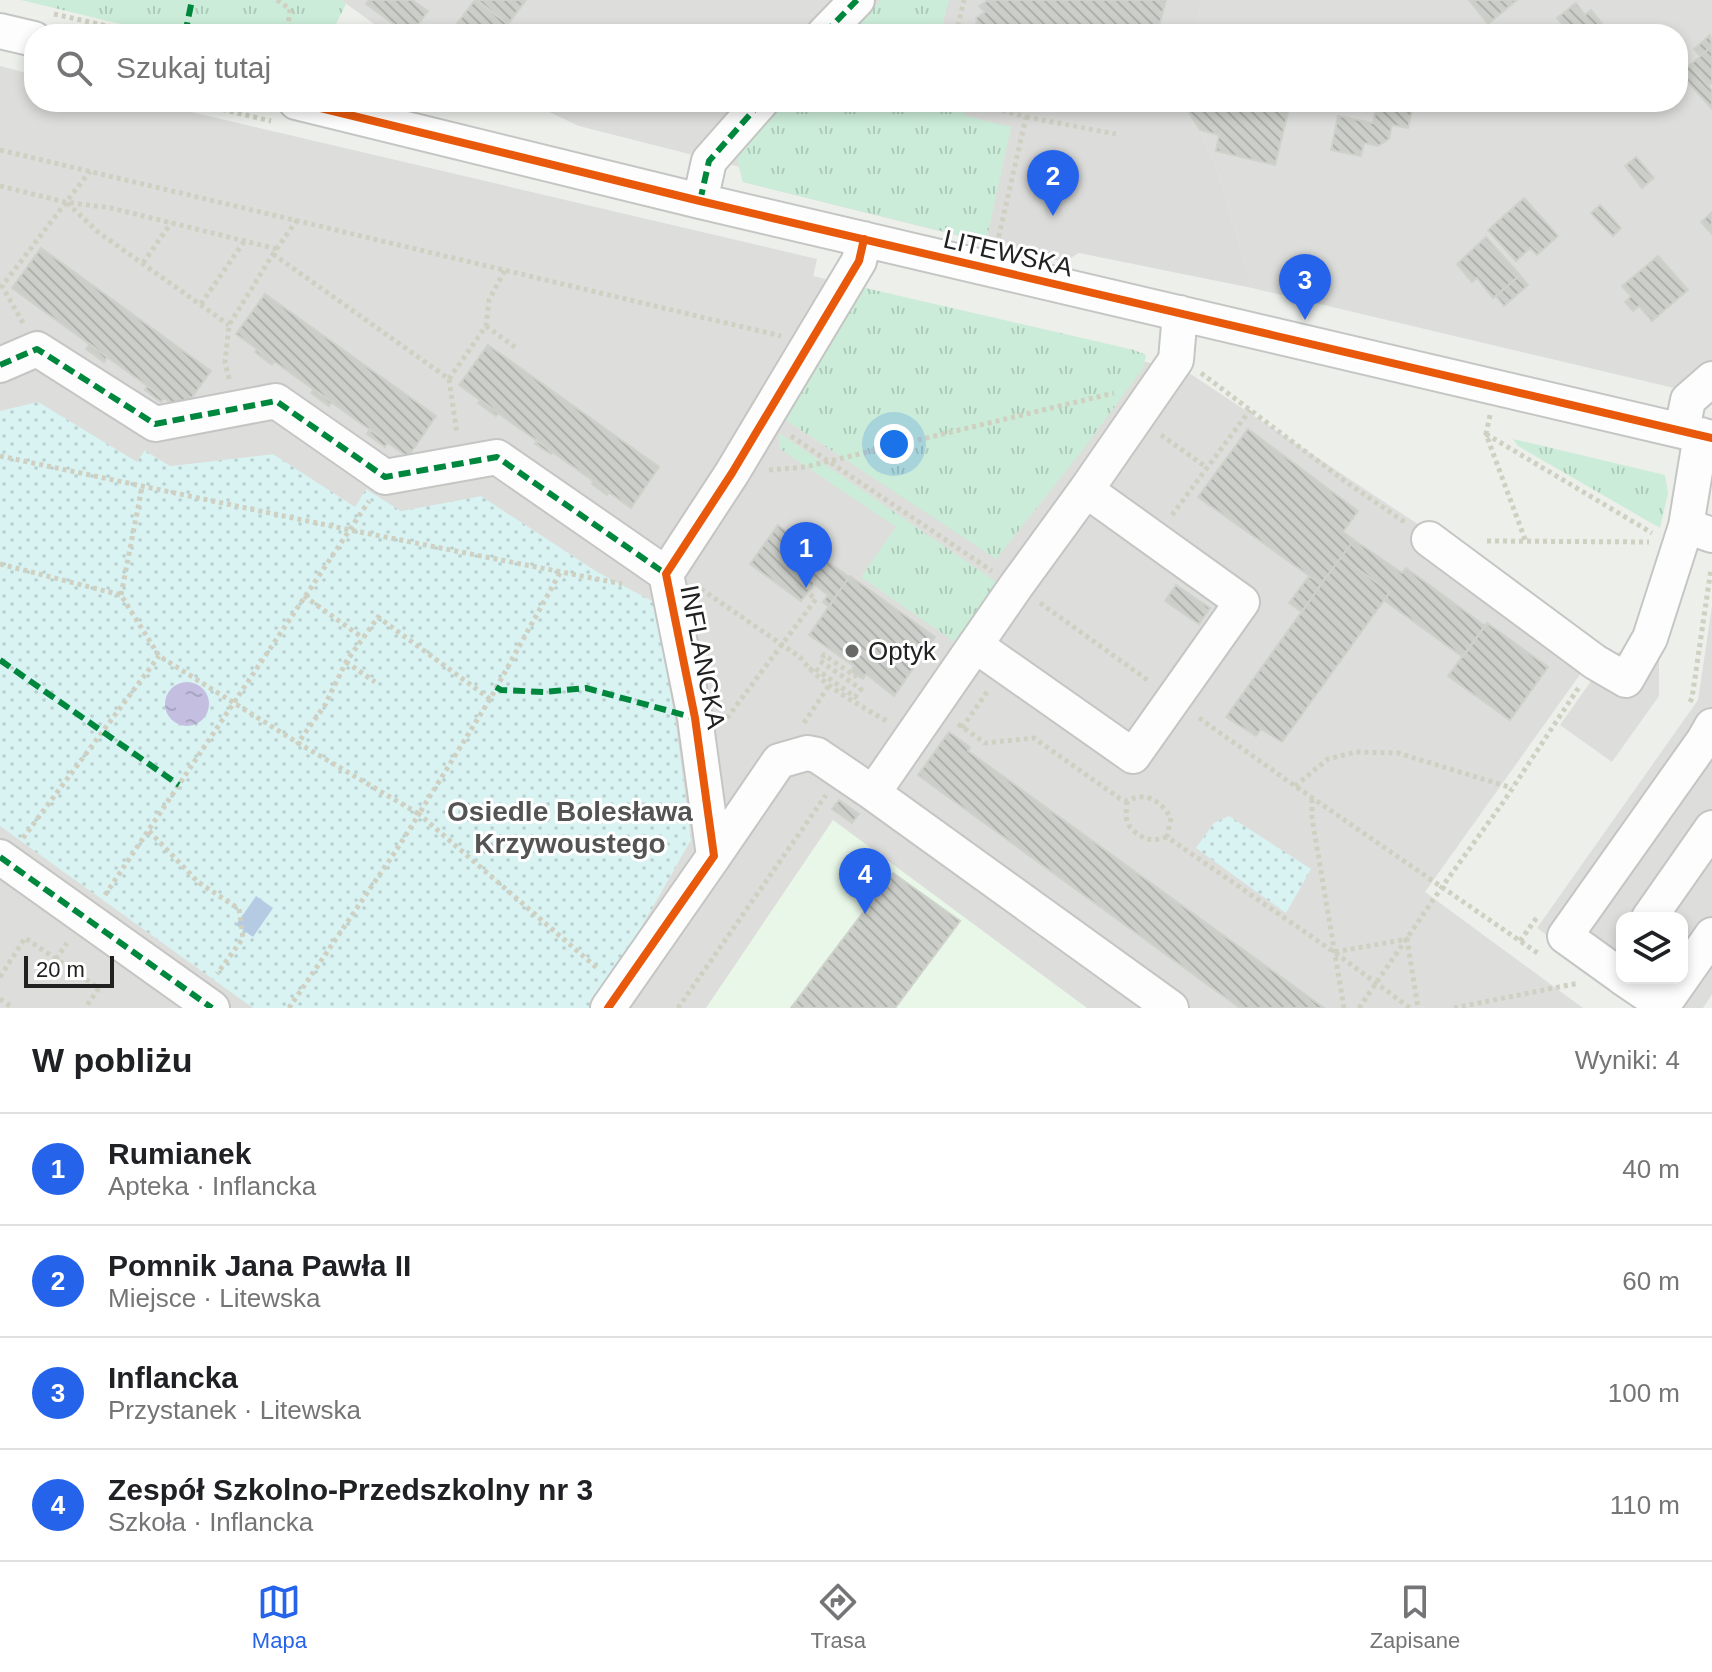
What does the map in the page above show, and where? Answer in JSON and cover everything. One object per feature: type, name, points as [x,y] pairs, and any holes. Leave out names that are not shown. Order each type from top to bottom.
[{"type":"street","points":[[834,24],[857,0]]},
{"type":"street","points":[[0,31],[24,27]]},
{"type":"street","name":"LITEWSKA","points":[[337,112],[700,201],[1698,435]]},
{"type":"street","points":[[700,201],[709,161],[752,112]]},
{"type":"street","name":"INFLANCKA","points":[[714,856],[695,718],[668,580],[859,261],[864,239]]},
{"type":"street","points":[[873,793],[1176,360],[1180,313]]},
{"type":"street","points":[[0,365],[37,349],[155,424],[276,401],[385,477],[497,457],[668,580]]},
{"type":"street","points":[[1429,539],[1595,662],[1626,680],[1650,638],[1699,531],[1698,435],[1688,400],[1712,379]]},
{"type":"street","points":[[975,645],[1133,756],[1242,602],[1086,490]]},
{"type":"street","points":[[1616,968],[1565,936],[1704,740],[1698,718]]},
{"type":"street","points":[[608,1008],[779,761],[807,753],[817,755],[843,771],[1171,1008]]},
{"type":"street","points":[[1653,912],[1712,828]]},
{"type":"street","points":[[2,858],[211,996]]},
{"type":"street","points":[[1688,969],[1712,935]]},
{"type":"street","points":[[1636,984],[1663,1005],[1678,984]]},
{"type":"path","points":[[277,0],[290,9],[288,24]]},
{"type":"path","points":[[958,24],[964,0]]},
{"type":"path","points":[[1008,112],[1116,134]]},
{"type":"path","points":[[996,249],[1026,117]]},
{"type":"path","points":[[0,150],[810,343]]},
{"type":"path","points":[[37,349],[2,286],[90,171]]},
{"type":"path","points":[[0,186],[65,202],[111,208],[245,240],[275,251],[449,379]]},
{"type":"path","points":[[65,202],[98,232],[229,325]]},
{"type":"path","points":[[235,409],[225,362],[229,325],[297,220]]},
{"type":"path","points":[[143,263],[171,223]]},
{"type":"path","points":[[201,304],[245,240]]},
{"type":"path","points":[[462,463],[449,379],[486,326],[489,300],[505,270]]},
{"type":"path","points":[[486,326],[516,348]]},
{"type":"path","points":[[1176,360],[1192,367],[1346,482],[1429,539]]},
{"type":"path","points":[[732,473],[805,467],[1136,388],[1144,408],[1206,467]]},
{"type":"path","points":[[1495,388],[1486,434],[1526,542]]},
{"type":"path","points":[[1155,540],[1250,410]]},
{"type":"path","points":[[1485,541],[1660,542],[1651,531],[1486,434]]},
{"type":"path","points":[[0,456],[650,590],[668,580],[692,583],[783,644],[800,657],[810,671],[859,706],[891,724]]},
{"type":"path","points":[[98,905],[385,477]]},
{"type":"path","points":[[142,487],[121,595],[159,656],[419,814],[598,969]]},
{"type":"path","points":[[0,564],[121,595]]},
{"type":"path","points":[[1698,718],[1692,698],[1711,569]]},
{"type":"path","points":[[289,1008],[419,814],[490,699],[561,571]]},
{"type":"path","points":[[695,718],[722,724],[816,599],[808,593]]},
{"type":"path","points":[[304,596],[363,638]]},
{"type":"path","points":[[298,743],[325,705],[346,662],[378,617],[490,699]]},
{"type":"path","points":[[810,671],[813,667],[855,697],[861,689],[820,661],[824,655],[856,675]]},
{"type":"path","points":[[2,858],[159,656]]},
{"type":"path","points":[[346,662],[375,682]]},
{"type":"path","points":[[1359,1008],[1512,788],[1595,662]]},
{"type":"path","points":[[962,728],[1005,667]]},
{"type":"path","points":[[933,706],[985,743],[1034,738],[1119,798],[1127,801],[1138,795],[1153,799],[1164,806],[1171,818],[1167,837]]},
{"type":"path","points":[[1295,786],[1328,759],[1356,752],[1398,753],[1512,788]]},
{"type":"path","points":[[678,1008],[843,771]]},
{"type":"path","points":[[1312,798],[1312,818],[1344,1008]]},
{"type":"path","points":[[1127,801],[1125,817],[1128,827],[1144,839],[1154,841],[1167,837]]},
{"type":"path","points":[[148,831],[198,882],[239,909],[243,938],[211,996]]},
{"type":"path","points":[[1167,837],[1410,1008]]},
{"type":"path","points":[[1520,941],[1538,915]]},
{"type":"path","points":[[0,977],[25,938],[99,988],[85,1008]]},
{"type":"path","points":[[1334,952],[1407,939]]},
{"type":"path","points":[[1407,939],[1418,1008]]},
{"type":"path","points":[[1454,1008],[1580,983]]},
{"type":"path","points":[[0,999],[13,1008]]},
{"type":"shaded area","points":[[341,0],[881,0],[856,24],[374,24]]},
{"type":"shaded area","points":[[881,0],[1203,0],[1197,24],[856,24]]},
{"type":"shaded area","points":[[1203,0],[1712,0],[1712,397],[1252,288],[1218,172],[1200,130],[1188,112],[1688,112],[1688,24],[1197,24]]},
{"type":"shaded area","points":[[0,66],[24,72],[24,112],[178,112],[1189,373],[1601,645],[1425,892],[1583,1008],[0,1008]]},
{"type":"shaded area","points":[[3,68],[24,73],[24,112],[192,112],[817,259],[812,281],[775,272],[764,319],[415,243],[0,145]]},
{"type":"shaded area","points":[[549,112],[774,112],[736,154],[740,167],[579,126]]},
{"type":"shaded area","points":[[774,112],[1188,112],[1200,130],[1218,172],[1252,288],[1079,253],[1064,262],[743,182],[736,154]]},
{"type":"shaded area","points":[[42,383],[147,444],[274,428],[386,498],[490,477],[610,555],[599,573],[481,496],[401,511],[366,489],[355,507],[273,454],[170,466],[145,450],[137,462],[38,402],[0,411],[0,393]]},
{"type":"shaded area","points":[[38,401],[137,461],[144,450],[170,466],[273,454],[355,506],[366,489],[401,511],[481,496],[599,573],[654,602],[676,724],[691,840],[614,975],[591,1008],[253,1008],[0,826],[0,411]]},
{"type":"shaded area","points":[[1712,606],[1712,994],[1703,1008],[1650,1008],[1616,984],[1688,984],[1688,912],[1616,912],[1616,984],[1537,928],[1698,700]]},
{"type":"shaded area","points":[[1633,646],[1659,656],[1659,696],[1612,762],[1560,725],[1608,657]]},
{"type":"shaded area","points":[[873,806],[1154,1008],[1104,1008],[858,827]]},
{"type":"shaded area","points":[[1229,816],[1311,869],[1286,913],[1196,848],[1214,823]]},
{"type":"shaded area","points":[[833,820],[1087,1008],[706,1008]]},
{"type":"shaded area","points":[[256,896],[273,908],[253,937],[236,925]]},
{"type":"green space","points":[[21,0],[341,0],[346,4],[336,24],[121,24]]},
{"type":"green space","points":[[881,0],[949,0],[943,24],[856,24]]},
{"type":"green space","points":[[774,112],[964,112],[966,116],[1011,127],[986,242],[743,182],[736,154]]},
{"type":"green space","points":[[861,287],[1146,355],[1143,368],[996,559],[781,417]]},
{"type":"green space","points":[[779,433],[1002,586],[959,645],[861,577],[896,527],[779,448]]},
{"type":"green space","points":[[1513,439],[1665,475],[1668,493],[1660,528],[1518,446]]},
{"type":"water","points":[[187,682],[203,688],[209,704],[203,720],[187,726],[171,720],[165,704],[171,688]]},
{"type":"building","points":[[369,0],[412,0],[428,11],[418,24],[394,24],[366,4]]},
{"type":"building","points":[[475,0],[508,24],[457,24]]},
{"type":"building","points":[[477,0],[526,0],[508,24]]},
{"type":"building","points":[[1166,0],[1160,24],[976,24],[976,18],[985,12],[979,6],[987,1]]},
{"type":"building","points":[[1469,0],[1517,0],[1488,24]]},
{"type":"building","points":[[1576,3],[1585,15],[1591,10],[1603,24],[1562,24],[1557,18]]},
{"type":"building","points":[[1710,35],[1712,46],[1700,56],[1694,49]]},
{"type":"building","points":[[1712,46],[1712,83],[1708,86],[1690,65]]},
{"type":"building","points":[[1690,65],[1712,90],[1712,109],[1688,82]]},
{"type":"building","points":[[1189,112],[1288,112],[1275,165],[1216,151],[1219,135],[1200,130]]},
{"type":"building","points":[[1375,112],[1412,112],[1408,128],[1392,125],[1389,139],[1378,146],[1364,143],[1361,156],[1331,150],[1338,116],[1373,123]]},
{"type":"building","points":[[1636,157],[1654,178],[1642,188],[1625,166]]},
{"type":"building","points":[[1524,198],[1558,236],[1537,255],[1530,248],[1516,261],[1488,230]]},
{"type":"building","points":[[1600,205],[1621,228],[1613,236],[1591,213]]},
{"type":"building","points":[[1712,212],[1712,234],[1701,222]]},
{"type":"building","points":[[1486,237],[1520,275],[1493,298],[1477,278],[1472,282],[1457,264]]},
{"type":"building","points":[[41,248],[211,371],[182,411],[12,288]]},
{"type":"building","points":[[1658,256],[1688,290],[1652,321],[1639,306],[1633,311],[1625,302],[1631,296],[1622,286]]},
{"type":"building","points":[[1520,275],[1528,285],[1504,306],[1496,296]]},
{"type":"building","points":[[265,294],[436,416],[408,457],[236,334]]},
{"type":"building","points":[[90,344],[107,357],[104,362],[86,349]]},
{"type":"building","points":[[488,345],[659,467],[631,508],[459,385]]},
{"type":"building","points":[[257,349],[274,361],[272,365],[255,352]]},
{"type":"building","points":[[147,386],[164,398],[161,402],[145,390]]},
{"type":"building","points":[[314,389],[332,402],[329,406],[311,393]]},
{"type":"building","points":[[481,400],[498,413],[496,416],[478,403]]},
{"type":"building","points":[[370,429],[388,442],[385,447],[367,434]]},
{"type":"building","points":[[1248,429],[1358,511],[1343,532],[1354,540],[1321,584],[1198,497]]},
{"type":"building","points":[[537,440],[553,452],[551,454],[535,444]]},
{"type":"building","points":[[594,481],[610,492],[607,495],[592,484]]},
{"type":"building","points":[[778,525],[849,577],[829,607],[823,602],[828,595],[814,584],[801,601],[750,564]]},
{"type":"building","points":[[1354,540],[1402,573],[1406,568],[1485,626],[1463,657],[1384,600],[1390,592],[1341,557]]},
{"type":"building","points":[[1341,557],[1390,592],[1282,742],[1261,729],[1256,736],[1226,717]]},
{"type":"building","points":[[850,576],[935,637],[894,696],[866,674],[863,679],[856,675],[851,671],[854,666],[809,635]]},
{"type":"building","points":[[1309,576],[1321,584],[1302,612],[1289,603]]},
{"type":"building","points":[[1176,585],[1210,608],[1199,624],[1165,601]]},
{"type":"building","points":[[1487,623],[1548,667],[1510,720],[1448,676]]},
{"type":"building","points":[[949,732],[970,747],[968,751],[1324,1008],[1240,1008],[918,775]]},
{"type":"building","points":[[839,800],[859,814],[852,823],[832,809]]},
{"type":"building","points":[[893,873],[960,921],[895,1008],[791,1008]]},
{"type":"marked path","points":[[187,24],[192,0]]},
{"type":"marked path","points":[[834,24],[857,0]]},
{"type":"marked path","points":[[700,201],[709,161],[752,112]]},
{"type":"marked path","points":[[0,365],[37,349],[155,424],[276,401],[385,477],[497,457],[666,574]]},
{"type":"marked path","points":[[0,660],[179,785]]},
{"type":"marked path","points":[[496,687],[501,690],[544,692],[586,688],[695,718]]},
{"type":"marked path","points":[[0,857],[212,1008]]},
{"type":"cycle path","points":[[337,112],[700,201],[1712,438]]},
{"type":"cycle path","points":[[608,1008],[714,856],[695,718],[666,574],[732,473],[859,261],[864,239]]},
{"type":"place","name":"Pomnik Jana Pawła II","points":[[1053,216]]},
{"type":"place","name":"Inflancka","points":[[1305,320]]},
{"type":"place","name":"Rumianek","points":[[806,588]]},
{"type":"place","name":"Optyk","points":[[852,651]]},
{"type":"place","name":"Zespół Szkolno-Przedszkolny nr 3","points":[[865,914]]},
{"type":"district","name":"Osiedle Bolesława Krzywoustego","points":[[570,827]]}]
